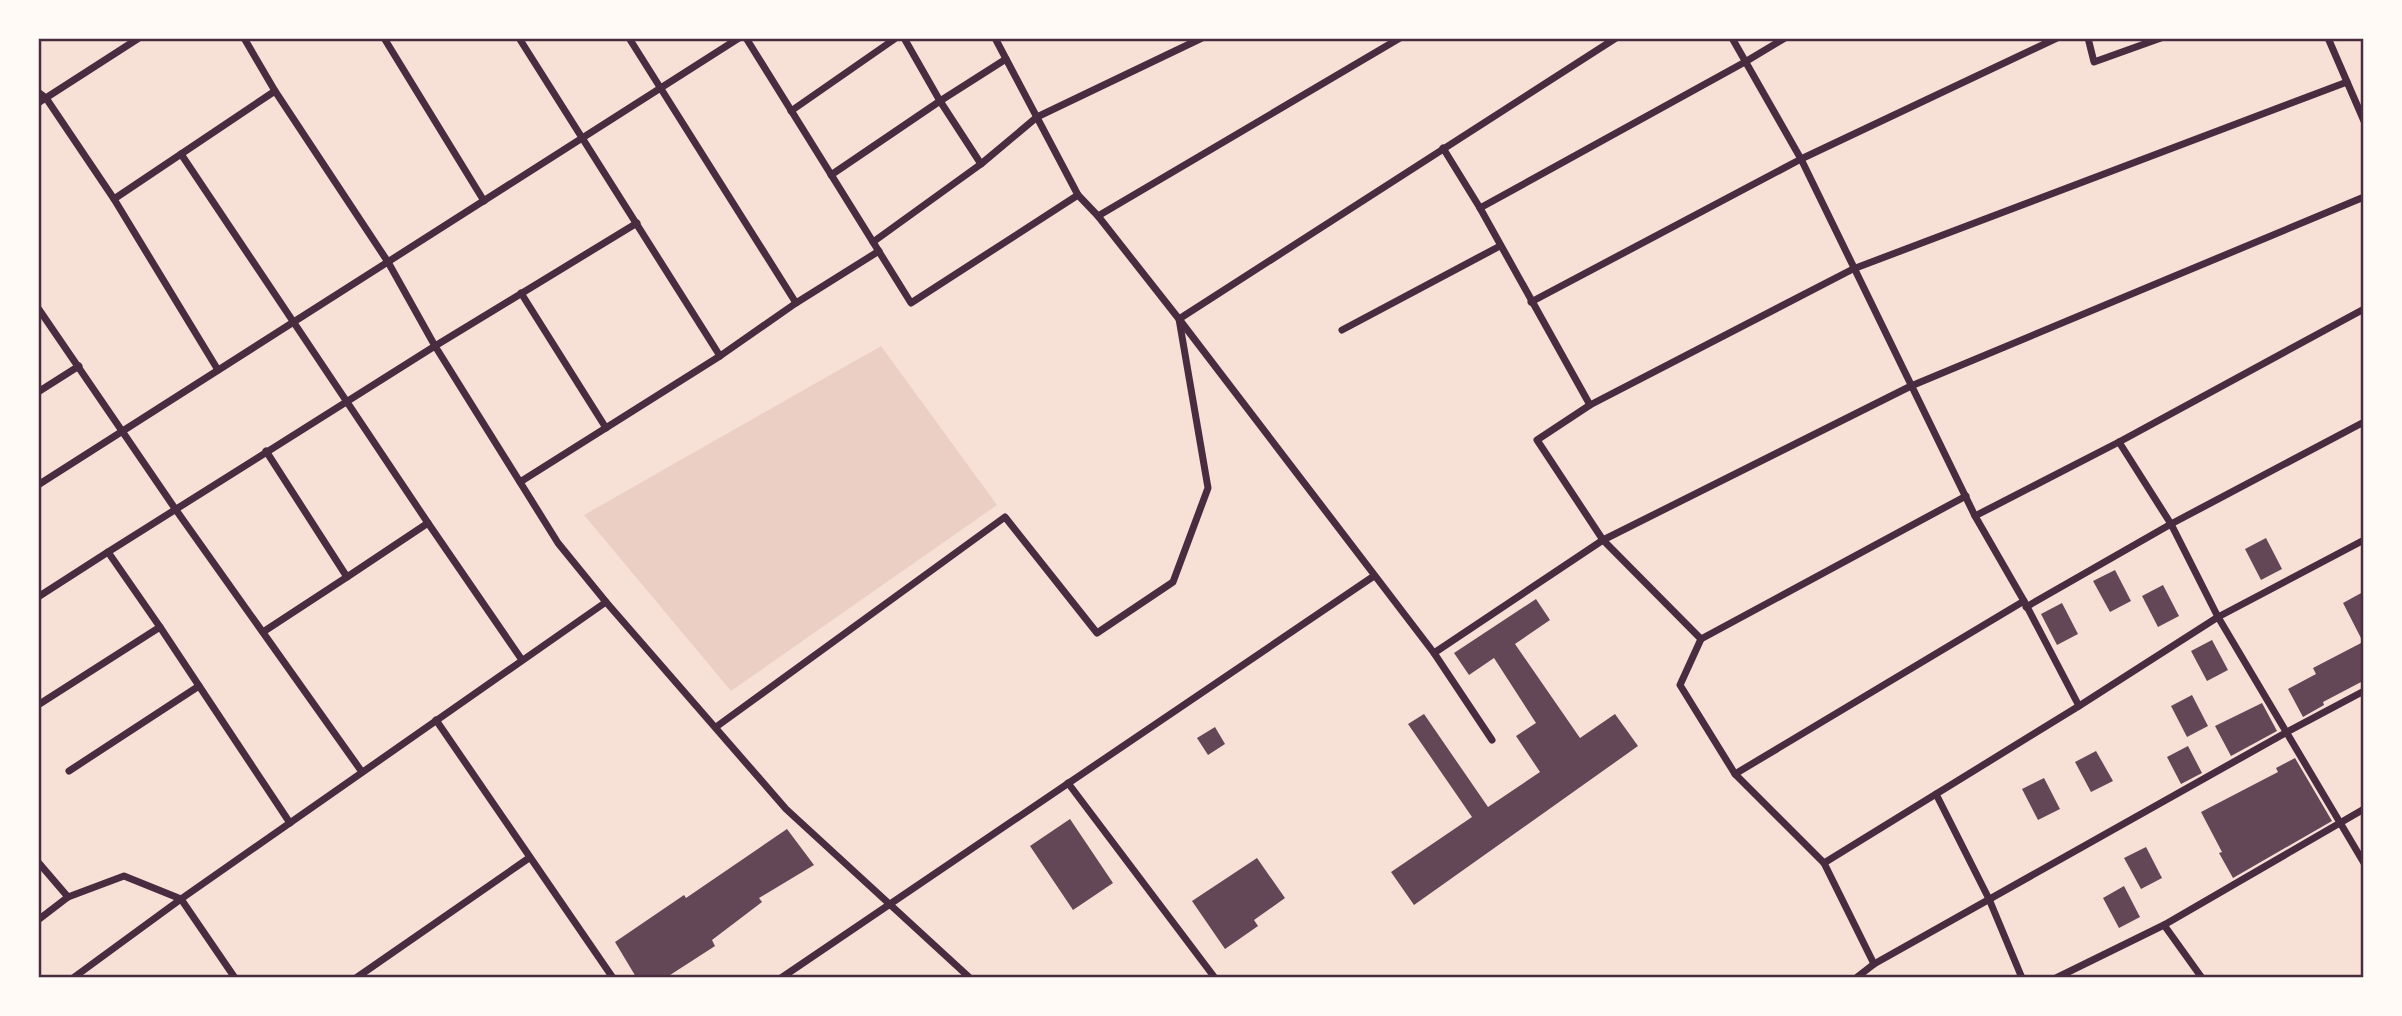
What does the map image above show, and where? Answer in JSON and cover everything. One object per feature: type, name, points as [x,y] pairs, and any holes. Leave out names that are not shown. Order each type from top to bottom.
[{"type":"street","points":[[42,101],[139,38]]},
{"type":"street","points":[[244,38],[275,91],[388,262],[435,346],[558,543],[786,809],[970,978]]},
{"type":"street","points":[[383,38],[484,201]]},
{"type":"street","points":[[519,38],[720,356]]},
{"type":"street","points":[[629,38],[796,303]]},
{"type":"street","points":[[38,485],[739,38]]},
{"type":"street","points":[[746,38],[911,303],[1078,195]]},
{"type":"street","points":[[791,111],[896,38]]},
{"type":"street","points":[[904,38],[940,101],[981,164]]},
{"type":"street","points":[[995,38],[1078,195],[1098,216],[1179,319],[1434,653],[1492,740]]},
{"type":"street","points":[[873,242],[981,164],[1037,117],[1202,38]]},
{"type":"street","points":[[1098,216],[1400,38]]},
{"type":"street","points":[[1179,319],[1616,38]]},
{"type":"street","points":[[1732,38],[1801,159],[1975,516],[2079,706]]},
{"type":"street","points":[[1480,208],[1785,38]]},
{"type":"street","points":[[1531,302],[1801,159],[2057,38]]},
{"type":"street","points":[[2088,38],[2094,62],[2161,38]]},
{"type":"street","points":[[2328,38],[2364,121]]},
{"type":"street","points":[[831,175],[1006,59]]},
{"type":"street","points":[[1701,639],[1603,540],[1537,440],[1590,405],[1853,269],[2347,82]]},
{"type":"street","points":[[114,199],[275,91]]},
{"type":"street","points":[[38,92],[114,199],[219,370]]},
{"type":"street","points":[[1443,148],[1480,208],[1590,405]]},
{"type":"street","points":[[181,154],[522,660]]},
{"type":"street","points":[[1434,653],[1603,540],[1911,386],[2364,197]]},
{"type":"street","points":[[38,597],[346,401],[638,223]]},
{"type":"street","points":[[1342,330],[1500,246]]},
{"type":"street","points":[[520,482],[720,356],[878,251]]},
{"type":"street","points":[[521,293],[606,428]]},
{"type":"street","points":[[38,308],[176,510],[362,772]]},
{"type":"street","points":[[1975,516],[2119,442],[2364,309]]},
{"type":"street","points":[[716,727],[1005,517],[1097,633],[1173,582],[1208,488],[1179,319]]},
{"type":"street","points":[[38,391],[79,366]]},
{"type":"street","points":[[1735,774],[2025,604],[2364,422]]},
{"type":"street","points":[[2119,442],[2171,524],[2218,617],[2364,863]]},
{"type":"street","points":[[266,451],[347,578]]},
{"type":"street","points":[[1874,964],[1824,863],[1735,774],[1680,685],[1701,639],[1966,496]]},
{"type":"street","points":[[263,632],[428,523]]},
{"type":"street","points":[[1824,863],[2218,617],[2364,540]]},
{"type":"street","points":[[108,552],[290,823]]},
{"type":"street","points":[[781,978],[1374,576]]},
{"type":"street","points":[[73,978],[181,899],[606,602]]},
{"type":"street","points":[[38,705],[160,627]]},
{"type":"street","points":[[69,771],[199,686]]},
{"type":"street","points":[[1856,978],[1874,964],[2364,691]]},
{"type":"street","points":[[436,720],[613,978]]},
{"type":"street","points":[[1068,783],[1215,978]]},
{"type":"street","points":[[1936,794],[1989,900],[2022,978]]},
{"type":"street","points":[[2056,978],[2164,925],[2364,809]]},
{"type":"street","points":[[356,978],[529,858]]},
{"type":"street","points":[[38,862],[68,897]]},
{"type":"street","points":[[38,920],[68,897],[124,876],[181,899],[235,978]]},
{"type":"street","points":[[2164,925],[2202,978]]},
{"type":"shaded area","points":[[881,346],[997,505],[731,691],[584,515]]},
{"type":"building","points":[[2266,538],[2282,569],[2261,580],[2245,549]]},
{"type":"building","points":[[2115,570],[2131,601],[2110,612],[2093,581]]},
{"type":"building","points":[[2163,585],[2179,616],[2158,627],[2142,596]]},
{"type":"building","points":[[2363,592],[2363,642],[2343,603]]},
{"type":"building","points":[[1536,599],[1550,620],[1515,644],[1580,738],[1615,714],[1638,746],[1414,905],[1391,872],[1472,817],[1408,724],[1424,714],[1488,807],[1540,772],[1516,736],[1536,723],[1494,658],[1469,675],[1454,653]]},
{"type":"building","points":[[2062,603],[2078,634],[2057,645],[2041,614]]},
{"type":"building","points":[[2212,640],[2228,670],[2207,681],[2191,651]]},
{"type":"building","points":[[2363,642],[2363,681],[2323,702],[2324,705],[2303,717],[2288,689],[2316,674],[2313,668]]},
{"type":"building","points":[[2192,695],[2208,726],[2187,737],[2171,706]]},
{"type":"building","points":[[2262,703],[2277,731],[2231,756],[2215,726]]},
{"type":"building","points":[[1215,727],[1225,744],[1208,755],[1197,738]]},
{"type":"building","points":[[2188,746],[2202,773],[2181,784],[2167,757]]},
{"type":"building","points":[[2096,751],[2113,781],[2091,792],[2075,762]]},
{"type":"building","points":[[2295,758],[2332,821],[2233,878],[2201,812],[2278,772],[2276,768]]},
{"type":"building","points":[[2044,778],[2060,809],[2038,820],[2022,789]]},
{"type":"building","points":[[1070,819],[1113,883],[1073,910],[1030,846]]},
{"type":"building","points":[[787,829],[814,865],[759,898],[762,902],[712,940],[715,946],[667,977],[636,977],[615,942],[684,895],[686,898]]},
{"type":"building","points":[[2146,847],[2162,878],[2141,889],[2124,858]]},
{"type":"building","points":[[1257,858],[1285,898],[1254,920],[1258,926],[1225,949],[1192,901]]},
{"type":"building","points":[[2124,886],[2140,917],[2119,928],[2103,898]]}]
